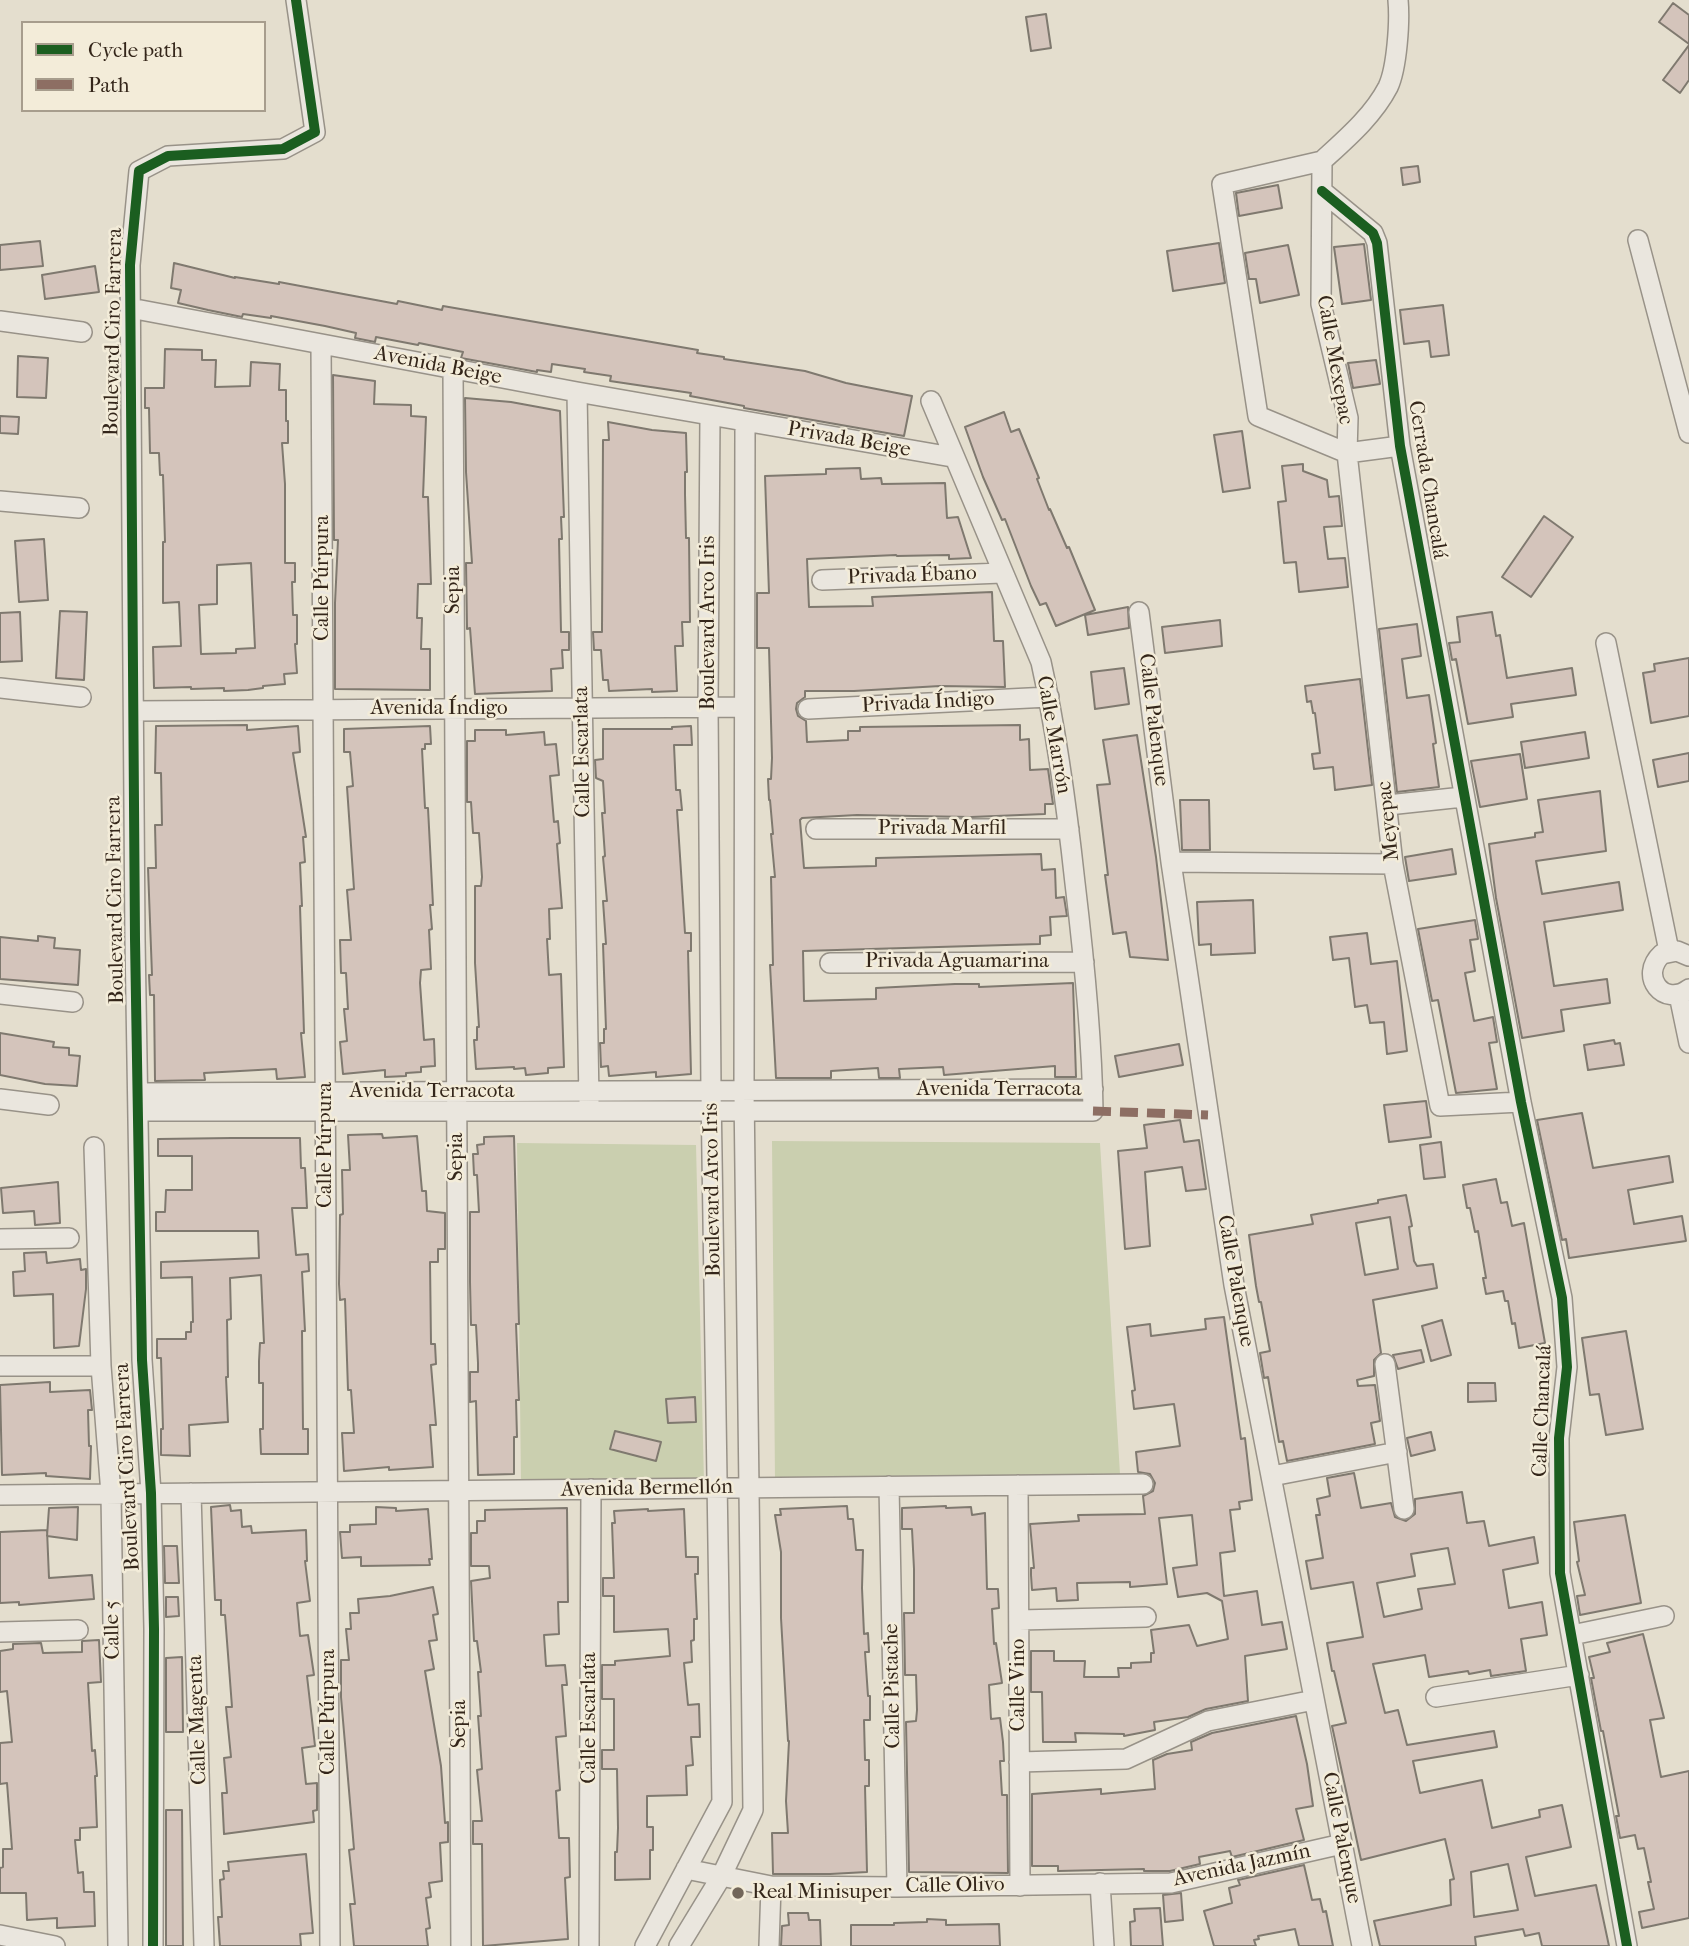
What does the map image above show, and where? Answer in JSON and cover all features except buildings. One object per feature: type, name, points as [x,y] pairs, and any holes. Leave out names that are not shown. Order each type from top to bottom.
[{"type":"street","name":"Boulevard Ciro Farrera","points":[[153,1946],[154,1629],[151,1493],[142,1360],[135,939],[130,265],[139,171],[168,156],[283,149],[315,132],[296,0]]},
{"type":"street","points":[[1398,0],[1400,24],[1388,86],[1357,129],[1322,161],[1222,184],[1258,416],[1347,453],[1400,446]]},
{"type":"street","name":"Calle Mexepac","points":[[1322,161],[1321,304],[1348,418],[1347,453]]},
{"type":"street","name":"Cerrada Chancalá","points":[[1322,191],[1373,233],[1377,243],[1400,446],[1463,797]]},
{"type":"street","points":[[1638,240],[1689,433]]},
{"type":"street","name":"Avenida Beige","points":[[130,308],[745,422]]},
{"type":"street","points":[[0,321],[82,332]]},
{"type":"street","name":"Calle Púrpura","points":[[321,344],[330,1946]]},
{"type":"street","name":"Sepia","points":[[453,369],[461,1946]]},
{"type":"street","name":"Calle Escarlata","points":[[577,392],[589,1111]]},
{"type":"street","name":"Calle Marrón","points":[[930,401],[1041,662],[1049,697],[1069,829],[1084,962],[1093,1089]]},
{"type":"street","name":"Boulevard Arco Iris","points":[[645,1946],[722,1801],[711,1091],[710,416]]},
{"type":"street","name":"Boulevard Arco Iris","points":[[680,1946],[721,1877],[753,1810],[744,1091],[745,422]]},
{"type":"street","name":"Privada Beige","points":[[745,422],[953,457]]},
{"type":"street","name":"Meyepac","points":[[1347,453],[1393,864],[1440,1106],[1521,1102]]},
{"type":"street","points":[[0,501],[79,508]]},
{"type":"street","name":"Privada Ébano","points":[[822,580],[1002,573]]},
{"type":"street","name":"Calle Palenque","points":[[1139,611],[1171,862],[1234,1285],[1362,1946]]},
{"type":"street","points":[[1606,642],[1670,951]]},
{"type":"street","points":[[0,688],[81,697]]},
{"type":"street","name":"Privada Índigo","points":[[808,709],[1049,697]]},
{"type":"street","name":"Avenida Índigo","points":[[134,711],[744,707]]},
{"type":"street","points":[[1388,805],[1463,797]]},
{"type":"street","name":"Calle Chancalá","points":[[1463,797],[1521,1102],[1562,1298],[1567,1367],[1559,1438],[1560,1573],[1627,1946]]},
{"type":"street","name":"Privada Marfil","points":[[816,829],[1069,829]]},
{"type":"street","points":[[1171,862],[1393,864]]},
{"type":"street","points":[[1689,956],[1670,951],[1656,959],[1652,974],[1653,981],[1664,993],[1684,992],[1689,1044]]},
{"type":"street","name":"Privada Aguamarina","points":[[830,963],[1084,962]]},
{"type":"street","points":[[0,994],[73,1002]]},
{"type":"street","name":"Avenida Terracota","points":[[139,1102],[457,1102],[589,1111],[1093,1111],[1093,1089],[589,1091],[457,1102]]},
{"type":"street","points":[[0,1099],[49,1105]]},
{"type":"street","name":"Calle 5","points":[[94,1147],[101,1366],[111,1494],[118,1946]]},
{"type":"street","points":[[0,1239],[69,1238]]},
{"type":"street","points":[[1385,1364],[1404,1509]]},
{"type":"street","points":[[0,1366],[101,1366]]},
{"type":"street","points":[[1272,1476],[1397,1452]]},
{"type":"street","name":"Avenida Bermellón","points":[[0,1495],[1143,1484]]},
{"type":"street","name":"Calle Vino","points":[[1018,1485],[1020,1886]]},
{"type":"street","name":"Calle Pistache","points":[[889,1486],[897,1887]]},
{"type":"street","name":"Calle Escarlata","points":[[589,1946],[591,1489]]},
{"type":"street","name":"Calle Magenta","points":[[191,1493],[204,1946]]},
{"type":"street","points":[[1572,1635],[1664,1616]]},
{"type":"street","points":[[1018,1620],[1146,1617]]},
{"type":"street","points":[[0,1632],[78,1630]]},
{"type":"street","points":[[1436,1697],[1579,1675]]},
{"type":"street","points":[[1019,1762],[1126,1759],[1208,1721],[1314,1700]]},
{"type":"street","name":"Avenida Jazmín","points":[[1100,1883],[1171,1883],[1342,1844]]},
{"type":"street","name":"Calle Olivo","points":[[686,1869],[771,1886],[1020,1886],[1100,1883]]},
{"type":"street","points":[[1100,1883],[1104,1946]]},
{"type":"street","points":[[769,1946],[771,1886]]},
{"type":"street","points":[[0,1935],[55,1946]]},
{"type":"green space","points":[[772,1141],[1100,1143],[1120,1474],[775,1480]]},
{"type":"green space","points":[[517,1143],[696,1145],[704,1483],[521,1482]]},
{"type":"marked path","points":[[1093,1111],[1208,1115]]},
{"type":"cycle path","points":[[153,1946],[154,1629],[151,1493],[142,1360],[135,939],[130,265],[139,171],[168,156],[283,149],[315,132],[296,0]]},
{"type":"cycle path","points":[[1322,191],[1373,233],[1377,243],[1400,446],[1521,1102],[1562,1298],[1567,1367],[1559,1438],[1560,1573],[1627,1946]]},
{"type":"place","name":"Real Minisuper","points":[[738,1893]]}]
